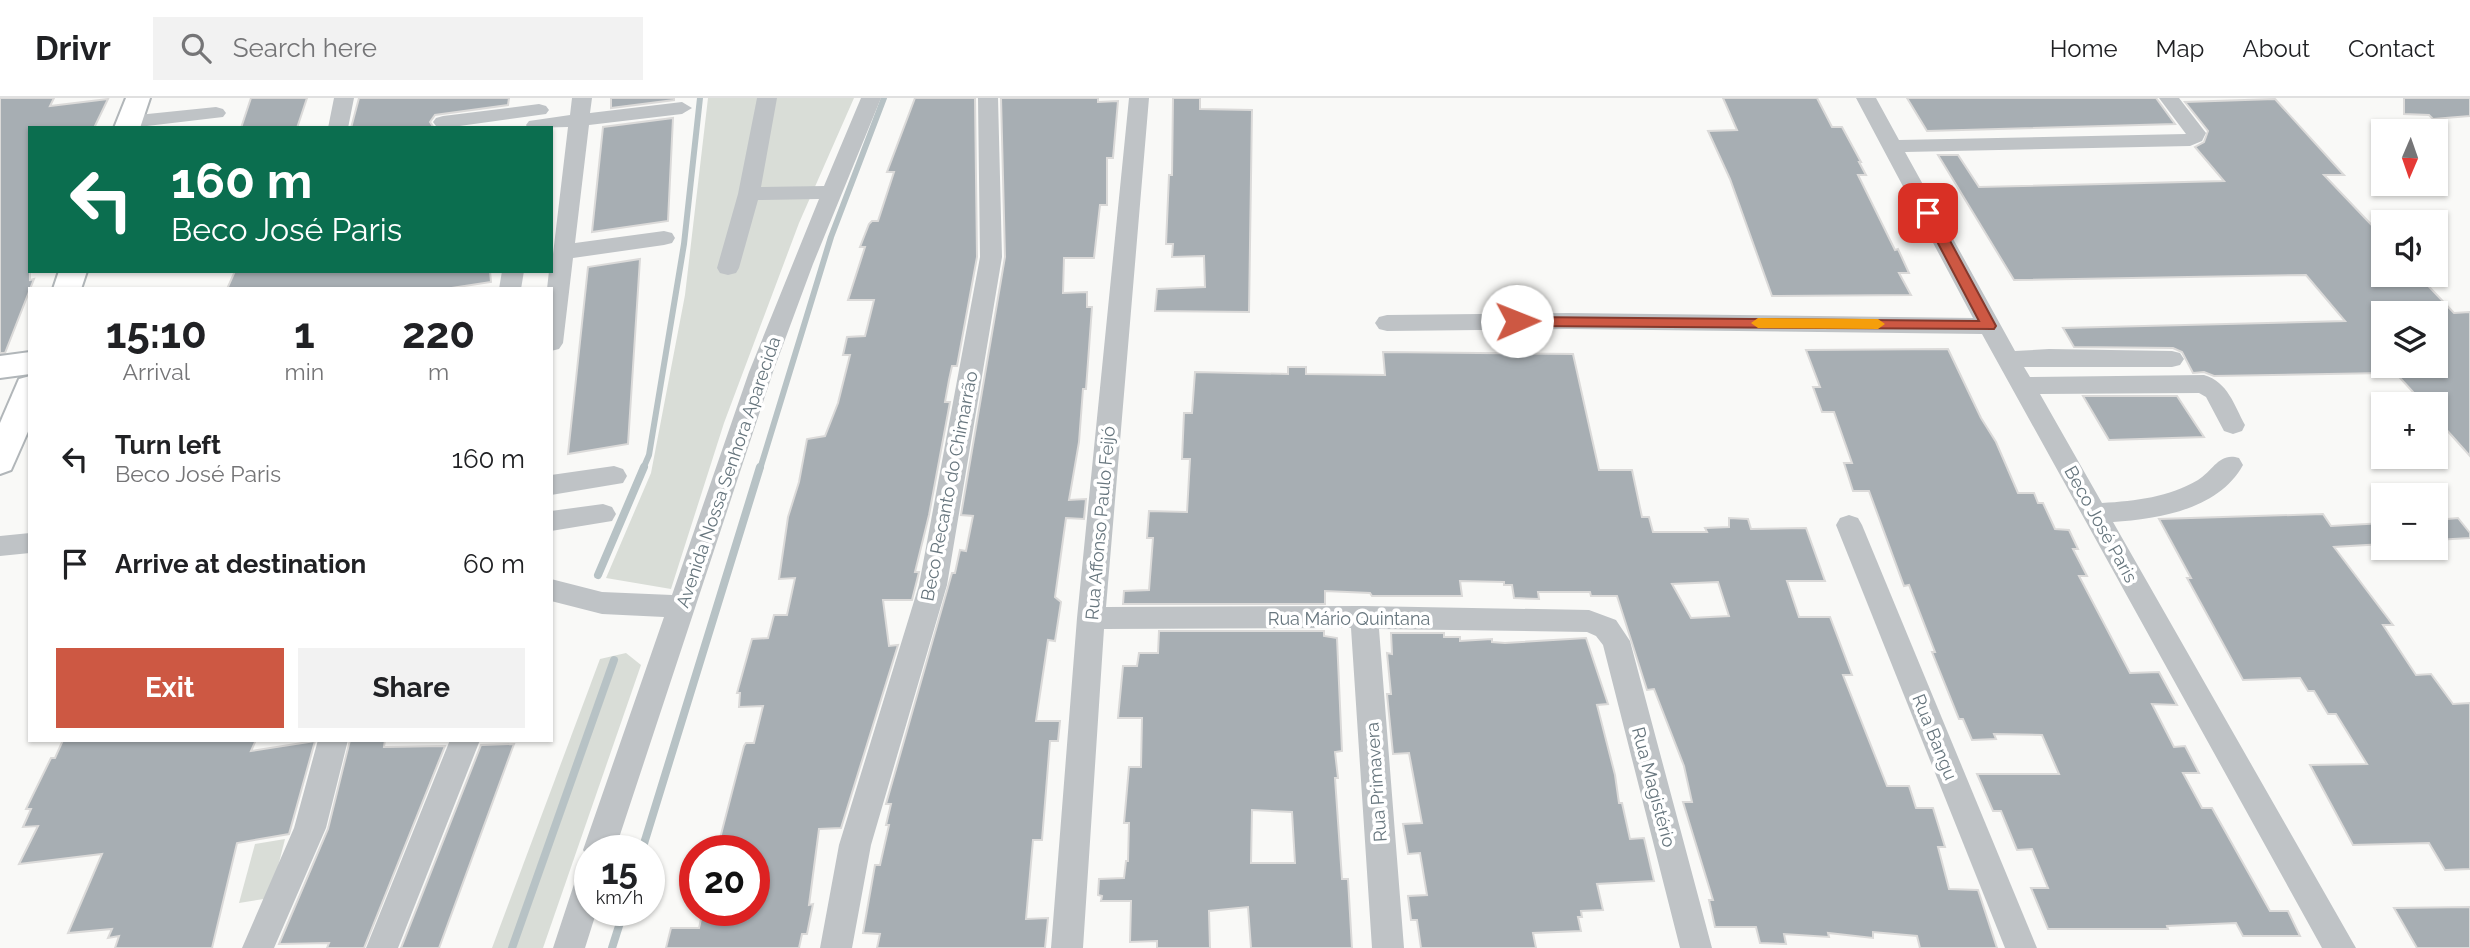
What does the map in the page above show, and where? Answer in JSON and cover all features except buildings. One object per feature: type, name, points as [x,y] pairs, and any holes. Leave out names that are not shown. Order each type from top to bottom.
[{"type":"main road","points":[[127,125],[138,98]]},
{"type":"main road","points":[[0,368],[28,363]]},
{"type":"main road","points":[[0,462],[28,392]]},
{"type":"street","points":[[338,126],[344,98]]},
{"type":"street","points":[[553,328],[582,98]]},
{"type":"street","points":[[728,268],[749,194],[767,98]]},
{"type":"street","name":"Avenida Nossa Senhora Aparecida","points":[[604,835],[761,372],[871,98]]},
{"type":"street","name":"Beco Recanto do Chimarrão","points":[[836,948],[855,845],[936,571],[991,257],[988,98]]},
{"type":"street","name":"Rua Affonso Paulo Feijó","points":[[1068,948],[1091,618],[1139,98]]},
{"type":"street","name":"Beco José Paris","points":[[1866,98],[1989,326],[2340,948]]},
{"type":"street","points":[[1892,145],[2189,140],[2195,137],[2196,133],[2169,98]]},
{"type":"street","points":[[443,122],[538,115],[579,121],[682,108]]},
{"type":"street","points":[[127,125],[216,113]]},
{"type":"street","points":[[749,194],[832,192]]},
{"type":"street","points":[[563,252],[664,238]]},
{"type":"street","points":[[1387,323],[1582,321],[1989,326]]},
{"type":"street","points":[[2008,360],[2172,359]]},
{"type":"street","points":[[2023,386],[2204,384],[2215,391],[2233,425]]},
{"type":"street","points":[[2095,513],[2134,512],[2174,502],[2211,485],[2230,465]]},
{"type":"street","points":[[553,485],[614,476]]},
{"type":"street","points":[[553,521],[603,514]]},
{"type":"street","name":"Rua Bangu","points":[[1849,525],[2021,948]]},
{"type":"street","points":[[0,546],[28,543]]},
{"type":"street","points":[[553,591],[602,603],[682,607]]},
{"type":"street","name":"Rua Mário Quintana","points":[[1091,618],[1364,617],[1589,621],[1606,628]]},
{"type":"street","name":"Rua Primavera","points":[[1364,617],[1388,948]]},
{"type":"street","name":"Rua Magistério","points":[[1606,628],[1616,641],[1702,948]]},
{"type":"street","points":[[258,948],[310,828],[332,742]]},
{"type":"street","points":[[382,948],[464,742]]},
{"type":"street","points":[[569,948],[576,926]]},
{"type":"shaded area","points":[[708,98],[854,98],[799,223],[724,423],[671,589],[606,578],[651,473],[685,295]]},
{"type":"shaded area","points":[[626,653],[641,665],[582,835],[574,835],[574,858],[543,948],[492,948],[600,659]]},
{"type":"shaded area","points":[[285,839],[270,898],[239,903],[255,844]]},
{"type":"waterway","points":[[643,469],[649,455],[684,244],[700,98]]},
{"type":"waterway","points":[[760,469],[831,237],[884,98]]},
{"type":"waterway","points":[[598,575],[644,467]]},
{"type":"waterway","points":[[647,835],[760,467]]},
{"type":"waterway","points":[[512,948],[614,660]]},
{"type":"waterway","points":[[612,948],[619,926]]},
{"type":"slow traffic","points":[[1758,323],[1878,324]]},
{"type":"route","points":[[1517,321],[1989,326],[1928,213]]}]
